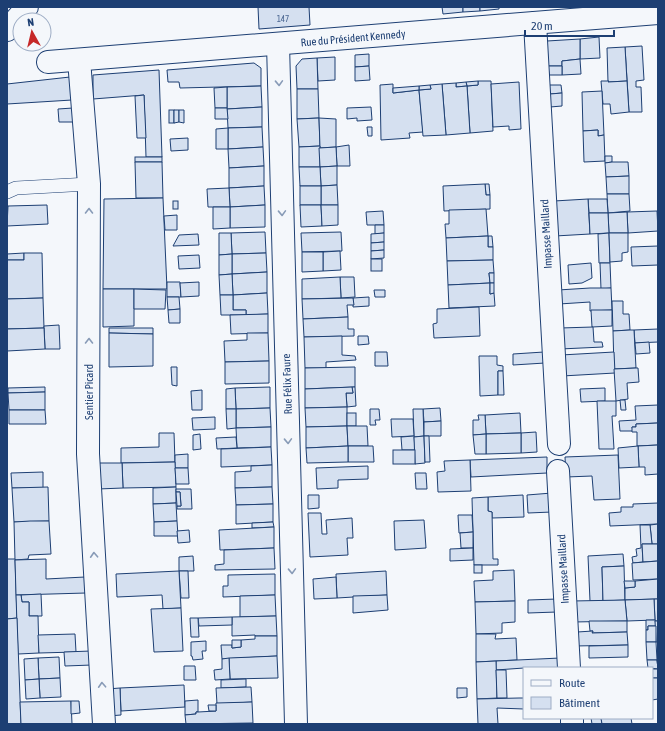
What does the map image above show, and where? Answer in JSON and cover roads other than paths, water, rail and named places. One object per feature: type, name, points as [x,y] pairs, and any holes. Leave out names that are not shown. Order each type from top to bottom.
[{"type":"main road","points":[[7,30],[27,7]]},
{"type":"main road","name":"Rue du Président Kennedy","points":[[48,62],[658,13]]},
{"type":"main road","name":"Impasse Maillard","points":[[535,22],[559,444]]},
{"type":"main road","name":"Rue Félix Faure","points":[[278,44],[296,724]]},
{"type":"main road","name":"Sentier Picard","points":[[79,60],[89,184],[88,454],[104,724]]},
{"type":"main road","name":"Impasse Maillard","points":[[558,471],[569,667]]},
{"type":"lane","points":[[7,192],[16,188],[89,184]]}]
